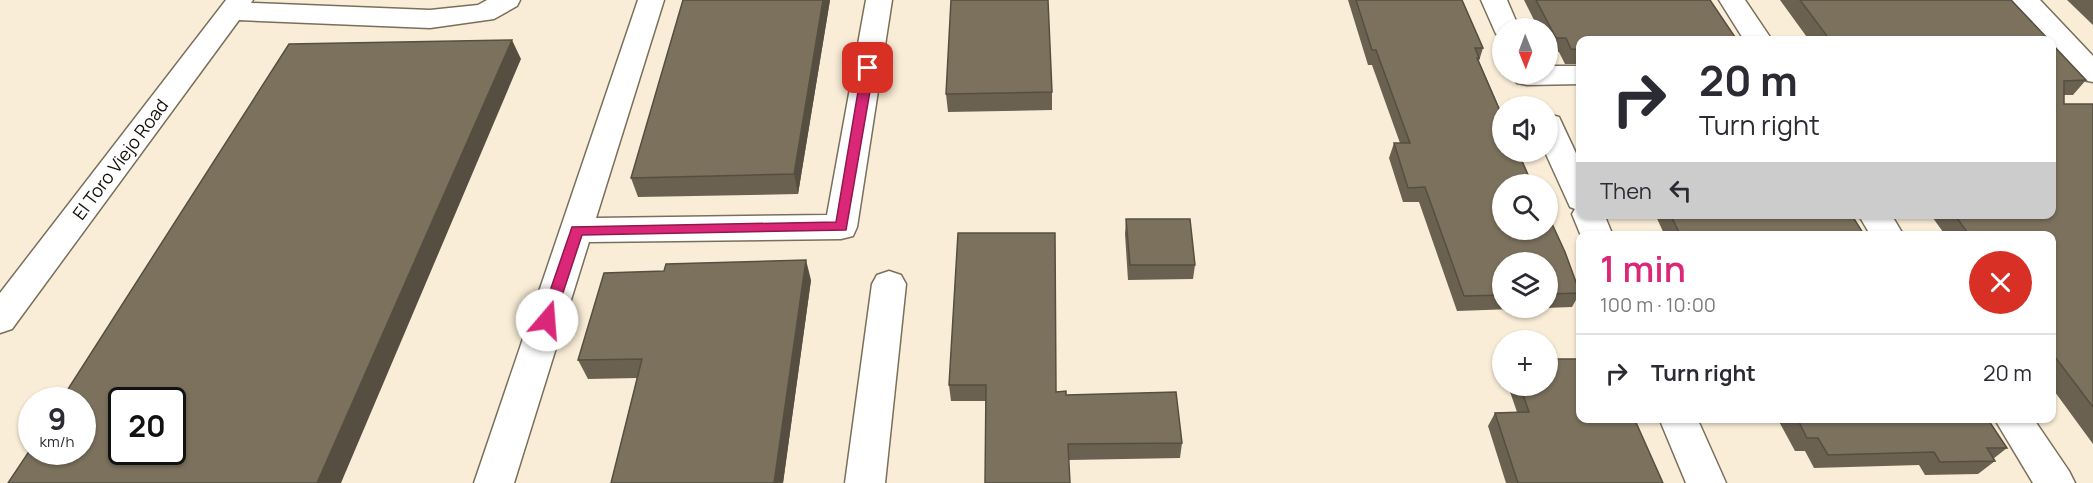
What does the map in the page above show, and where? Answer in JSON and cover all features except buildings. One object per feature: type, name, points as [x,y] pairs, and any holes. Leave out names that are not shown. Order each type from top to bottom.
[{"type":"street","points":[[236,5],[387,9],[452,18],[484,13],[507,0]]},
{"type":"street","points":[[494,483],[651,0]]},
{"type":"street","points":[[576,230],[842,227],[879,0]]},
{"type":"street","points":[[1494,0],[1502,18]]},
{"type":"street","points":[[1732,0],[1755,36]]},
{"type":"street","points":[[2025,0],[2093,73]]},
{"type":"street","name":"El Toro Viejo Road","points":[[0,319],[11,290],[236,5]]},
{"type":"street","points":[[1558,75],[1576,75]]},
{"type":"street","points":[[1558,147],[1576,188]]},
{"type":"street","points":[[865,483],[889,284]]},
{"type":"street","points":[[1680,423],[1706,483]]},
{"type":"street","points":[[2015,423],[2055,483]]},
{"type":"route","points":[[547,320],[576,230],[842,227],[868,68]]}]
